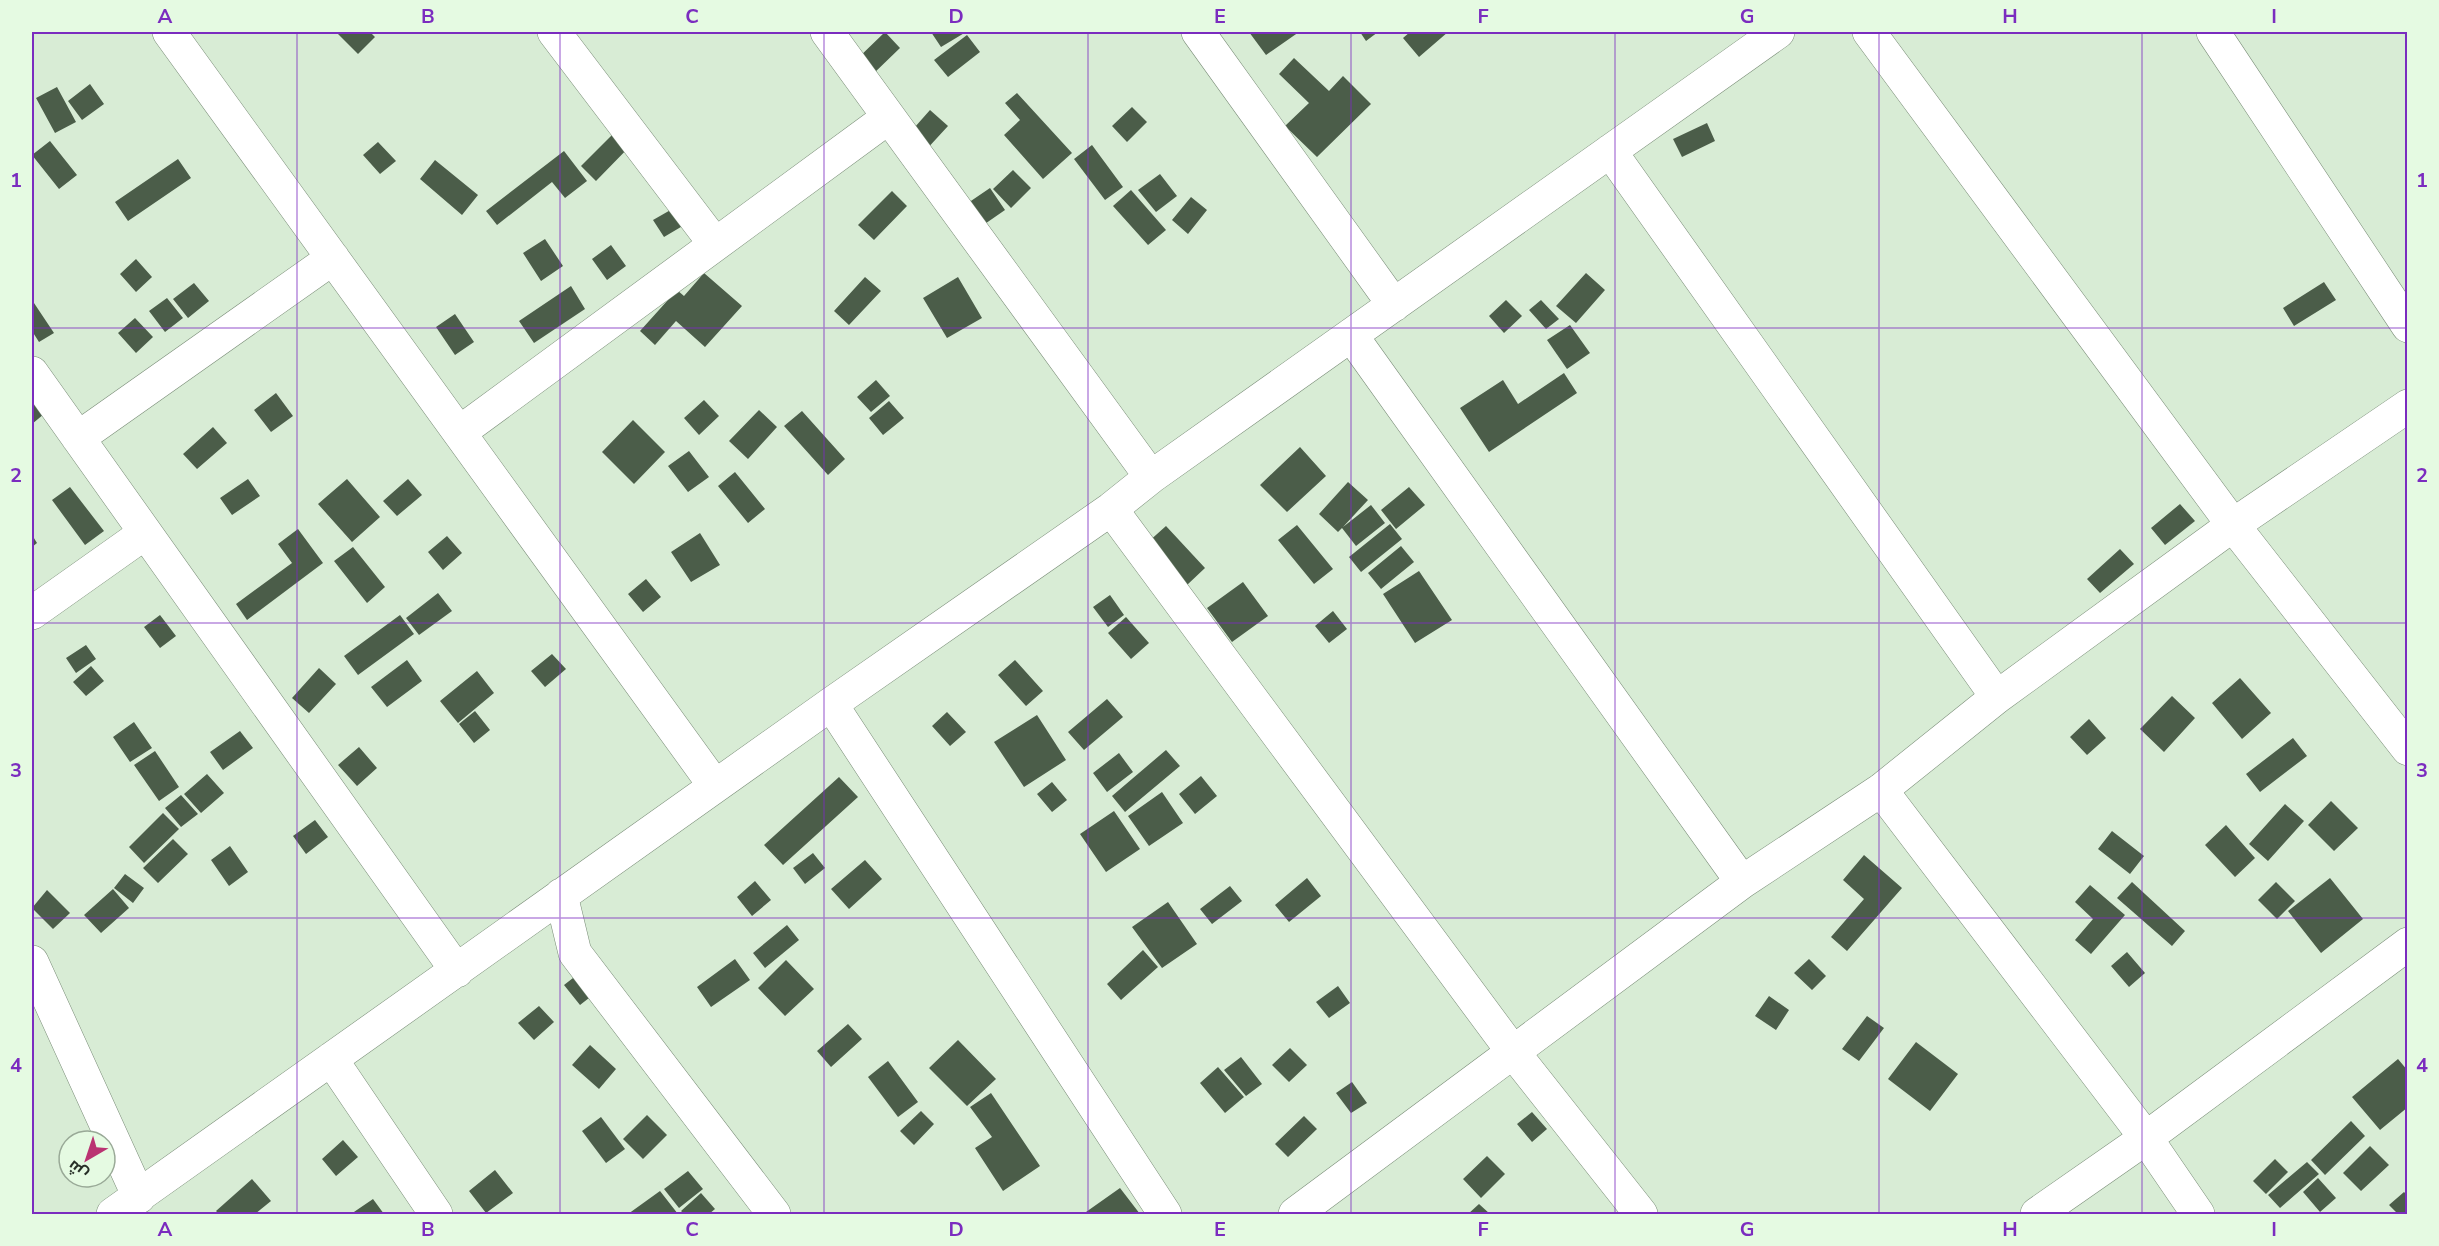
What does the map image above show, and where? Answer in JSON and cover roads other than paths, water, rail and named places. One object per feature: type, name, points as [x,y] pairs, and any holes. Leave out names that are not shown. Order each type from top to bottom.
[{"type":"street","points":[[169,32],[716,786]]},
{"type":"street","points":[[554,32],[715,244]]},
{"type":"street","points":[[827,32],[1150,477]]},
{"type":"street","points":[[1198,32],[1394,304]]},
{"type":"street","points":[[32,962],[126,1206],[561,895],[1111,509],[1150,477],[1778,32]]},
{"type":"street","points":[[1869,32],[2233,525],[2408,749]]},
{"type":"street","points":[[2213,32],[2408,326]]},
{"type":"street","points":[[460,432],[889,117]]},
{"type":"street","points":[[1610,151],[1997,697]]},
{"type":"street","points":[[78,438],[333,258]]},
{"type":"street","points":[[1351,335],[1742,882]]},
{"type":"street","points":[[32,372],[457,971]]},
{"type":"street","points":[[1295,1215],[1742,882],[1881,790],[1997,697],[2233,525],[2408,406]]},
{"type":"street","points":[[1111,509],[1513,1052],[1641,1215]]},
{"type":"street","points":[[32,613],[145,533]]},
{"type":"street","points":[[831,704],[1165,1215]]},
{"type":"street","points":[[1881,790],[2146,1138],[2198,1215]]},
{"type":"street","points":[[561,895],[575,953],[774,1215]]},
{"type":"street","points":[[2037,1215],[2146,1138],[2408,944]]},
{"type":"street","points":[[331,1059],[436,1215]]}]
